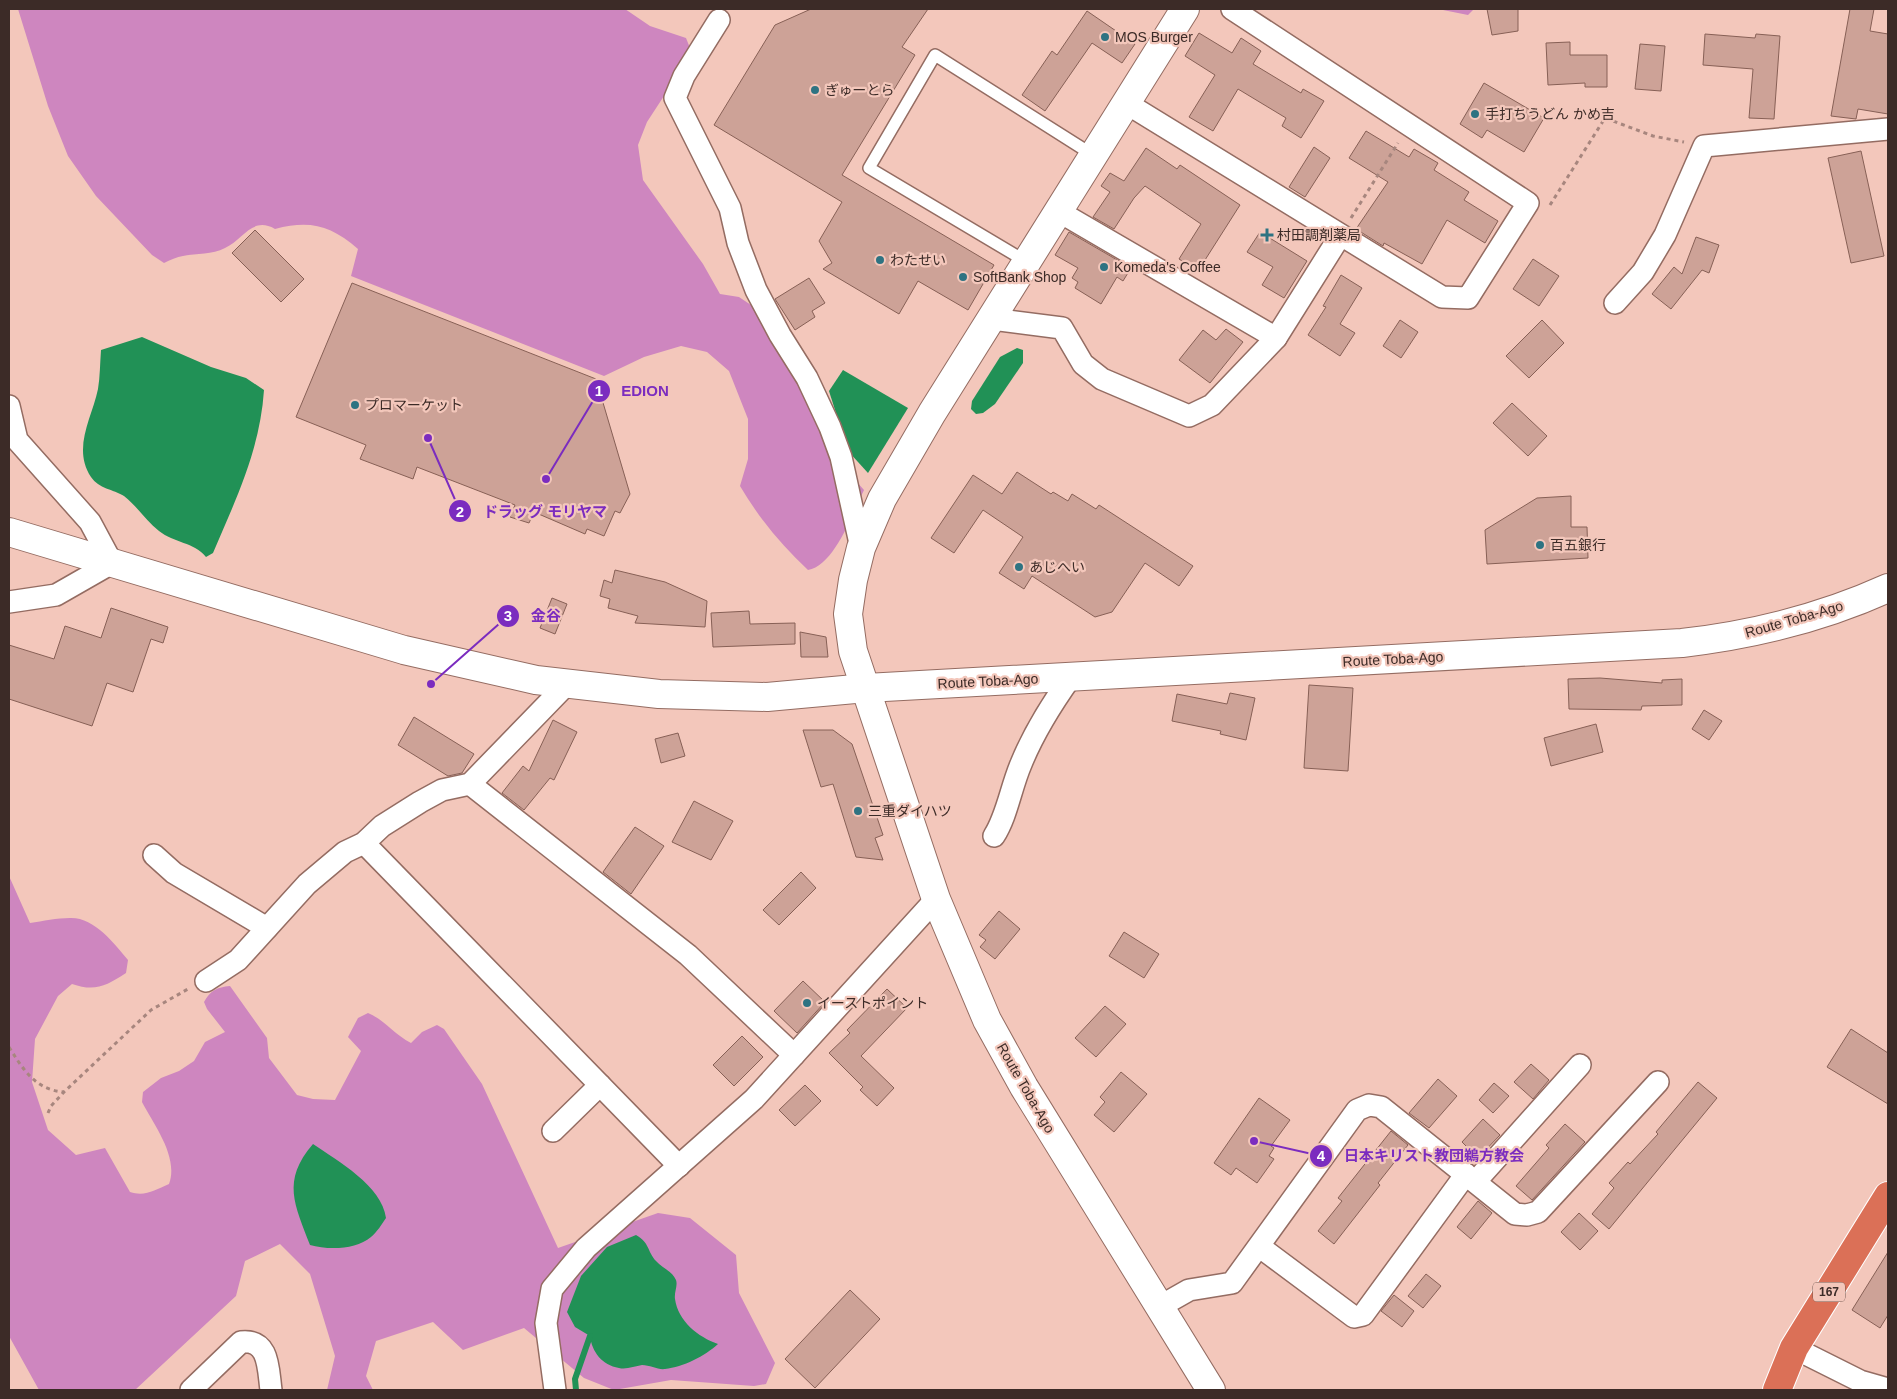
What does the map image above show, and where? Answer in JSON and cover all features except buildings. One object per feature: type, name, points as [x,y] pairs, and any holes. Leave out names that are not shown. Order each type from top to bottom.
[{"type":"highway","name":"167","points":[[1778,1390],[1794,1348],[1888,1196]]},
{"type":"main road","points":[[9,532],[404,650],[536,680],[659,694],[767,697],[866,688],[853,651],[848,614],[861,548],[882,499],[932,413],[1185,9]]},
{"type":"main road","name":"Route Toba-Ago","points":[[1211,1390],[1014,1071],[987,1020],[936,899],[866,688],[1682,643],[1728,638],[1826,611],[1888,588]]},
{"type":"street","points":[[1126,103],[1442,297],[1468,298],[1528,203],[1232,9]]},
{"type":"street","points":[[718,20],[684,76],[675,98],[730,208],[738,243],[756,290],[780,335],[807,378],[830,427],[841,457],[861,548]]},
{"type":"street","points":[[1615,303],[1643,272],[1665,235],[1704,146],[1888,129]]},
{"type":"street","points":[[1058,211],[1276,338]]},
{"type":"street","points":[[992,319],[1062,328],[1083,364],[1102,379],[1190,416],[1212,405],[1276,338],[1340,236]]},
{"type":"street","points":[[9,406],[17,440],[90,522],[112,562],[56,595],[9,602]]},
{"type":"street","points":[[994,836],[1000,826],[1021,763],[1041,720],[1071,677]]},
{"type":"street","points":[[206,981],[238,960],[314,877],[346,852],[364,843],[382,826],[420,802],[442,790],[470,784],[567,684]]},
{"type":"street","points":[[470,784],[688,955],[794,1055]]},
{"type":"street","points":[[364,843],[680,1166]]},
{"type":"street","points":[[154,855],[174,873],[267,928]]},
{"type":"street","points":[[555,1390],[546,1322],[552,1289],[586,1248],[754,1099],[936,899]]},
{"type":"street","points":[[1260,1247],[1354,1316],[1363,1315],[1471,1178],[1580,1065]]},
{"type":"street","points":[[1159,1307],[1189,1290],[1232,1283],[1260,1247],[1357,1110],[1370,1105],[1381,1107],[1515,1214],[1527,1215],[1538,1212],[1658,1082]]},
{"type":"street","points":[[554,1131],[600,1085]]},
{"type":"street","points":[[190,1390],[241,1342],[248,1341],[259,1344],[266,1353],[270,1390]]},
{"type":"street","points":[[1794,1348],[1860,1381],[1888,1388]]},
{"type":"lane","points":[[1027,262],[869,168],[935,55],[1093,155]]},
{"type":"path","points":[[1528,203],[1550,205],[1605,118],[1653,136],[1704,146]]},
{"type":"path","points":[[1340,236],[1409,125]]},
{"type":"path","points":[[48,1114],[51,1106],[64,1092],[151,1010],[174,996],[206,981]]},
{"type":"path","points":[[9,1046],[20,1066],[38,1085],[52,1091],[64,1092]]},
{"type":"shaded area","points":[[18,9],[625,9],[650,26],[686,38],[692,53],[647,122],[638,145],[643,180],[703,264],[720,294],[739,297],[760,311],[796,343],[824,389],[848,451],[845,469],[864,490],[842,537],[826,559],[808,570],[771,531],[740,486],[748,459],[748,419],[729,371],[707,352],[681,346],[644,357],[604,376],[351,276],[358,249],[338,234],[309,225],[287,226],[275,229],[260,225],[248,230],[232,244],[220,250],[181,256],[164,263],[152,255],[96,196],[68,156],[48,106]]},
{"type":"shaded area","points":[[1443,9],[1474,9],[1468,15]]},
{"type":"shaded area","points":[[142,337],[211,367],[246,378],[264,390],[258,433],[246,474],[213,553],[206,557],[196,548],[159,531],[124,496],[94,481],[86,466],[83,444],[98,389],[101,350]]},
{"type":"shaded area","points":[[1017,348],[1023,350],[1023,363],[995,404],[983,413],[976,414],[971,409],[972,401],[1000,357]]},
{"type":"shaded area","points":[[843,370],[908,408],[868,473],[848,451],[829,391]]},
{"type":"shaded area","points":[[9,876],[30,923],[70,918],[87,922],[103,932],[128,960],[126,973],[112,981],[94,987],[72,984],[58,996],[35,1039],[32,1082],[48,1130],[76,1155],[105,1148],[130,1192],[145,1193],[169,1184],[171,1163],[168,1152],[142,1102],[143,1092],[161,1078],[179,1071],[194,1061],[205,1042],[225,1032],[207,1009],[204,1002],[214,990],[230,986],[267,1038],[269,1058],[297,1095],[313,1099],[335,1100],[361,1051],[348,1037],[358,1018],[368,1013],[411,1043],[422,1032],[437,1025],[444,1029],[482,1084],[558,1248],[658,1213],[690,1218],[736,1255],[739,1293],[775,1363],[766,1384],[754,1386],[671,1380],[614,1390],[584,1378],[524,1328],[463,1350],[433,1322],[376,1341],[366,1376],[373,1390],[327,1390],[335,1356],[310,1274],[280,1244],[245,1261],[236,1296],[135,1390],[39,1390],[9,1336]]},
{"type":"shaded area","points":[[313,1144],[357,1175],[368,1185],[383,1206],[386,1218],[375,1233],[365,1241],[342,1248],[325,1248],[310,1245],[296,1205],[294,1182],[303,1157]]},
{"type":"shaded area","points":[[636,1235],[644,1241],[656,1261],[672,1274],[676,1280],[675,1299],[680,1314],[685,1321],[703,1337],[718,1344],[700,1357],[672,1368],[662,1369],[642,1365],[625,1369],[608,1364],[599,1357],[593,1347],[590,1336],[575,1327],[567,1312],[581,1276],[607,1247]]},
{"type":"waterway","points":[[576,1390],[575,1379],[590,1336]]},
{"type":"place","name":"MOS Burger","points":[[1105,37]]},
{"type":"place","name":"ぎゅーとら","points":[[815,90]]},
{"type":"place","name":"手打ちうどん かめ吉","points":[[1475,114]]},
{"type":"place","name":"村田調剤薬局","points":[[1267,235]]},
{"type":"place","name":"わたせい","points":[[880,260]]},
{"type":"place","name":"Komeda's Coffee","points":[[1104,267]]},
{"type":"place","name":"SoftBank Shop","points":[[963,277]]},
{"type":"place","name":"プロマーケット","points":[[355,405]]},
{"type":"place","name":"ドラッグ モリヤマ","points":[[428,438]]},
{"type":"place","name":"EDION","points":[[546,479]]},
{"type":"place","name":"百五銀行","points":[[1540,545]]},
{"type":"place","name":"あじへい","points":[[1019,567]]},
{"type":"place","name":"金谷","points":[[431,684]]},
{"type":"place","name":"三重ダイハツ","points":[[858,811]]},
{"type":"place","name":"イーストポイント","points":[[807,1003]]},
{"type":"place","name":"日本キリスト教団鵜方教会","points":[[1254,1141]]}]
